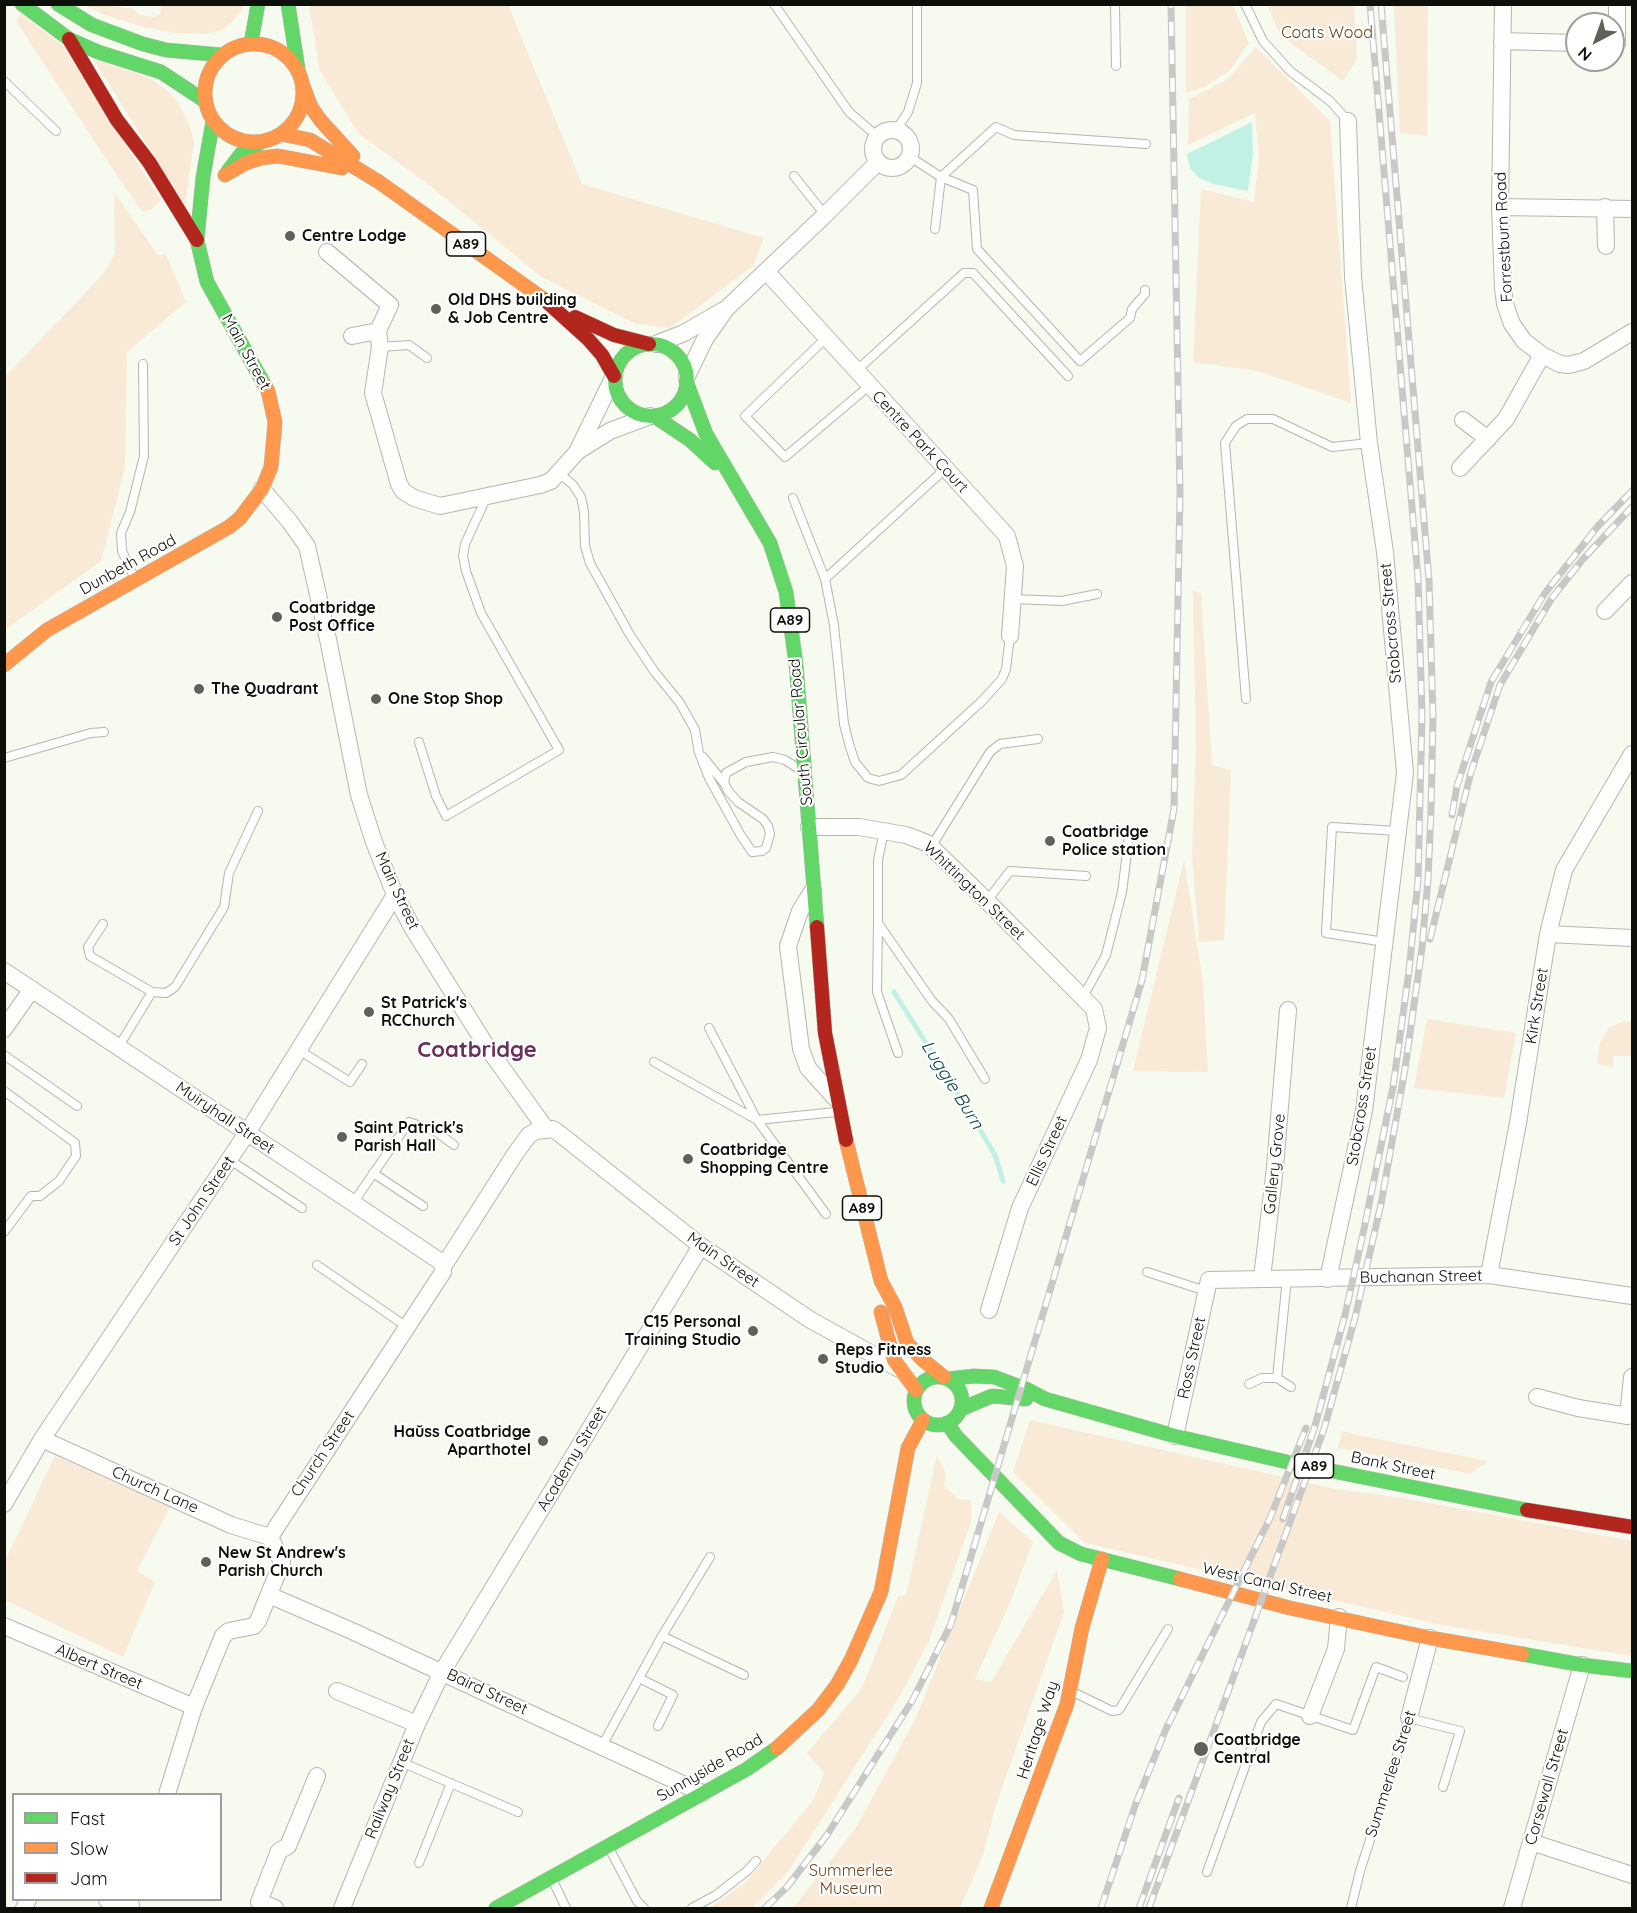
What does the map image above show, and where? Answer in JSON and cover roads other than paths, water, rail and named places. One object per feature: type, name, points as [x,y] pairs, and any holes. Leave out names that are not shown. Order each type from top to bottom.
[{"type":"main road","points":[[22,4],[69,39],[98,52],[161,72],[205,100]]},
{"type":"main road","points":[[58,4],[92,25],[143,44],[166,50],[222,55]]},
{"type":"main road","points":[[251,44],[258,4]]},
{"type":"main road","points":[[288,4],[298,69]]},
{"type":"main road","points":[[69,39],[117,120],[149,162],[197,240]]},
{"type":"main road","points":[[261,142],[245,142],[232,138],[213,121],[205,100],[207,76],[222,55],[232,48],[251,44],[274,48],[284,54],[298,69]]},
{"type":"main road","name":"A89","points":[[298,69],[311,106],[332,135],[379,182]]},
{"type":"main road","name":"A89","points":[[261,142],[281,134],[294,122],[301,108],[303,86]]},
{"type":"main road","name":"Main Street","points":[[213,121],[203,177],[197,240],[207,282],[268,391],[274,410],[271,467],[262,489]]},
{"type":"main road","name":"A89","points":[[281,134],[310,140],[379,182],[553,306],[602,355],[614,376],[619,399],[627,408],[638,414],[652,416]]},
{"type":"main road","name":"Main Street","points":[[198,225],[209,198],[225,175],[241,154],[261,142]]},
{"type":"main road","points":[[225,175],[253,160],[278,156],[365,174]]},
{"type":"main road","name":"A89","points":[[553,306],[614,335],[667,348],[683,364],[687,379]]},
{"type":"main road","points":[[614,376],[619,363],[633,348],[652,344]]},
{"type":"main road","points":[[652,416],[667,412],[677,405],[686,389],[687,379]]},
{"type":"main road","name":"South Circular Road","points":[[687,379],[706,434],[770,543],[786,592],[796,664],[825,1033],[838,1106],[881,1281],[895,1307],[907,1343],[923,1360],[946,1378]]},
{"type":"main road","name":"South Circular Road","points":[[652,416],[690,440],[732,480]]},
{"type":"main road","name":"Dunbeth Road","points":[[4,665],[47,630],[229,527],[240,518],[262,489]]},
{"type":"main road","name":"South Circular Road","points":[[881,1281],[880,1313],[890,1350],[916,1390]]},
{"type":"main road","name":"A89","points":[[923,1420],[915,1411],[913,1403],[916,1390],[931,1377],[946,1378],[960,1390],[962,1399],[961,1409],[954,1419],[947,1423]]},
{"type":"main road","name":"Bank Street","points":[[946,1378],[994,1377],[1045,1399],[1175,1436],[1287,1462],[1508,1507],[1632,1527]]},
{"type":"main road","name":"Bank Street","points":[[961,1409],[992,1396],[1045,1399]]},
{"type":"main road","points":[[923,1420],[935,1425],[947,1423]]},
{"type":"main road","name":"Sunnyside Road","points":[[496,1908],[747,1768],[775,1750],[818,1710],[837,1686],[870,1620],[881,1592],[908,1448],[923,1420]]},
{"type":"main road","name":"West Canal Street","points":[[947,1423],[956,1436],[1059,1544],[1082,1554],[1290,1608],[1430,1638],[1582,1665],[1632,1671]]},
{"type":"main road","name":"Heritage Way","points":[[991,1908],[1044,1769],[1070,1690],[1082,1628],[1102,1559]]},
{"type":"street","name":"Forrestburn Road","points":[[1503,4],[1500,207],[1503,288],[1505,304],[1512,324],[1524,341],[1542,355],[1560,364],[1569,365],[1584,361],[1632,332]]},
{"type":"street","points":[[1502,41],[1565,43]]},
{"type":"street","name":"Stobcross Street","points":[[1328,1279],[1364,1111],[1405,773],[1384,552],[1369,443],[1353,277],[1348,121]]},
{"type":"street","points":[[896,130],[902,133],[909,141],[910,157],[902,166],[895,168],[888,168],[878,162],[873,148],[878,137],[887,131],[896,130]]},
{"type":"street","points":[[687,379],[705,339],[726,309],[878,162]]},
{"type":"street","points":[[1500,207],[1632,209]]},
{"type":"street","points":[[1605,207],[1606,246]]},
{"type":"street","points":[[327,252],[390,305],[379,339],[373,393],[399,484],[403,491],[414,498],[440,506],[551,481],[577,452],[614,376]]},
{"type":"street","name":"Centre Park Court","points":[[766,271],[869,387],[1007,536],[1015,566],[1010,636]]},
{"type":"street","points":[[652,344],[684,333],[726,309]]},
{"type":"street","points":[[352,336],[379,339]]},
{"type":"street","points":[[1460,468],[1506,419],[1542,355]]},
{"type":"street","points":[[577,452],[610,431],[652,416]]},
{"type":"street","points":[[1463,420],[1488,439]]},
{"type":"street","name":"Main Street","points":[[262,489],[307,546],[359,795],[374,842],[395,895],[413,928],[488,1047],[546,1129],[553,1129],[560,1134],[701,1246],[809,1319],[902,1370]]},
{"type":"street","points":[[1605,610],[1632,583]]},
{"type":"street","name":"Kirk Street","points":[[1489,1275],[1518,1123],[1548,934],[1564,870],[1632,754]]},
{"type":"street","name":"Whittington Street","points":[[809,827],[859,827],[918,838],[931,847],[1083,997]]},
{"type":"street","name":"South Circular Road","points":[[813,890],[800,910],[788,946],[801,1049],[808,1068],[838,1106]]},
{"type":"street","name":"St John Street","points":[[5,1504],[42,1439],[230,1160],[395,895]]},
{"type":"street","points":[[1548,934],[1632,938]]},
{"type":"street","name":"Muiryhall Street","points":[[4,971],[441,1262],[443,1267]]},
{"type":"street","points":[[4,1029],[32,989]]},
{"type":"street","name":"Ellis Street","points":[[989,1310],[1020,1208],[1089,1060],[1095,1042],[1097,1019],[1094,1009],[1083,997]]},
{"type":"street","name":"Gallery Grove","points":[[1263,1278],[1288,1010]]},
{"type":"street","points":[[1286,1050],[1303,1049]]},
{"type":"street","name":"Church Street","points":[[270,1537],[443,1272],[443,1267],[528,1135],[546,1129]]},
{"type":"street","name":"Academy Street","points":[[442,1672],[701,1246]]},
{"type":"street","name":"Buchanan Street","points":[[1207,1285],[1263,1278],[1328,1279],[1489,1275],[1632,1296]]},
{"type":"street","name":"Ross Street","points":[[1175,1436],[1207,1285]]},
{"type":"street","points":[[1537,1397],[1578,1408],[1630,1417],[1632,1377]]},
{"type":"street","name":"Church Lane","points":[[42,1439],[231,1525],[270,1537]]},
{"type":"street","points":[[167,1793],[194,1707],[223,1636],[229,1631],[254,1626],[269,1595],[282,1562],[270,1537]]},
{"type":"street","name":"Baird Street","points":[[269,1595],[442,1672],[702,1793]]},
{"type":"street","points":[[1310,1716],[1336,1649],[1339,1617]]},
{"type":"street","name":"Albert Street","points":[[4,1626],[194,1707]]},
{"type":"street","name":"Summerlee Street","points":[[1410,1718],[1430,1638]]},
{"type":"street","name":"Corsewall Street","points":[[1512,1908],[1582,1665]]},
{"type":"street","name":"Railway Street","points":[[342,1908],[417,1724],[442,1672]]},
{"type":"street","points":[[337,1691],[417,1724]]},
{"type":"street","points":[[275,1908],[259,1902],[279,1851],[288,1846],[317,1776]]},
{"type":"street","points":[[1531,1842],[1632,1875]]},
{"type":"lane","points":[[774,4],[849,112],[878,137]]},
{"type":"lane","points":[[896,130],[908,112],[917,83],[917,4]]},
{"type":"lane","points":[[1115,4],[1116,66]]},
{"type":"lane","name":"Stobcross Street","points":[[1245,4],[1263,41],[1270,49],[1290,71],[1330,101],[1348,121]]},
{"type":"lane","points":[[4,81],[56,131]]},
{"type":"lane","points":[[935,229],[941,177],[996,127],[1014,135],[1146,144]]},
{"type":"lane","points":[[910,157],[941,177],[973,190],[977,249],[1080,362],[1130,318],[1132,309],[1145,294],[1145,290]]},
{"type":"lane","points":[[794,176],[825,215]]},
{"type":"lane","points":[[856,371],[964,273],[973,273],[1068,376]]},
{"type":"lane","points":[[826,338],[745,416],[785,458],[869,387]]},
{"type":"lane","points":[[379,339],[410,345],[426,358]]},
{"type":"lane","points":[[135,579],[122,551],[121,533],[130,512],[144,456],[143,364]]},
{"type":"lane","points":[[1246,699],[1225,443],[1236,426],[1247,419],[1273,419],[1332,447],[1369,443]]},
{"type":"lane","points":[[825,579],[945,469]]},
{"type":"lane","points":[[559,473],[573,484],[581,497],[585,546],[590,563],[630,635],[654,671],[680,703],[695,730],[699,753],[709,778],[732,820],[752,852],[762,851],[770,841],[768,826],[756,814],[738,802],[699,753]]},
{"type":"lane","points":[[419,742],[436,796],[446,816],[559,750],[481,613],[466,571],[463,556],[465,544],[487,496]]},
{"type":"lane","points":[[793,498],[825,579],[834,625],[844,724],[850,747],[860,770],[868,778],[874,781],[889,780],[901,775],[996,687],[1006,669],[1010,636]]},
{"type":"lane","points":[[1014,599],[1062,601],[1097,594]]},
{"type":"lane","points":[[4,758],[104,732]]},
{"type":"lane","points":[[931,847],[990,752],[1000,744],[1038,739]]},
{"type":"lane","points":[[724,783],[726,773],[730,770],[746,762],[768,757],[785,760],[804,772]]},
{"type":"lane","points":[[732,820],[738,802]]},
{"type":"lane","points":[[103,924],[88,947],[90,956],[152,992],[166,993],[175,987],[224,907],[229,873],[258,811]]},
{"type":"lane","points":[[1385,942],[1326,933],[1332,827],[1398,831]]},
{"type":"lane","points":[[884,831],[878,860],[877,992],[898,1053]]},
{"type":"lane","points":[[1083,997],[1106,955],[1122,892],[1129,837]]},
{"type":"lane","points":[[987,901],[1010,871],[1086,876]]},
{"type":"lane","points":[[878,923],[932,1000],[949,1019],[985,1078]]},
{"type":"lane","points":[[119,1046],[152,992]]},
{"type":"lane","points":[[709,1028],[757,1120],[826,1214]]},
{"type":"lane","points":[[297,1050],[350,1082],[362,1064]]},
{"type":"lane","points":[[4,1055],[77,1106]]},
{"type":"lane","points":[[654,1062],[757,1120],[838,1106]]},
{"type":"lane","points":[[4,1091],[75,1143],[76,1156],[59,1180],[40,1196],[31,1196],[4,1232]]},
{"type":"lane","points":[[353,1203],[409,1122],[435,1131],[454,1145]]},
{"type":"lane","points":[[230,1160],[302,1208]]},
{"type":"lane","points":[[374,1173],[423,1206]]},
{"type":"lane","points":[[316,1264],[407,1327]]},
{"type":"lane","points":[[1147,1272],[1207,1285]]},
{"type":"lane","points":[[1278,1378],[1287,1278]]},
{"type":"lane","points":[[1249,1384],[1262,1378],[1278,1378],[1291,1387]]},
{"type":"lane","points":[[602,1746],[662,1636],[710,1557]]},
{"type":"lane","points":[[1070,1690],[1112,1712],[1119,1710],[1129,1697],[1168,1629]]},
{"type":"lane","points":[[662,1636],[744,1675]]},
{"type":"lane","points":[[1207,1872],[1261,1722],[1276,1704],[1353,1730],[1376,1667],[1403,1677]]},
{"type":"lane","points":[[639,1678],[673,1695],[658,1726]]},
{"type":"lane","points":[[1410,1718],[1460,1731],[1443,1787]]},
{"type":"lane","name":"Summerlee Street","points":[[1351,1908],[1360,1871],[1410,1718]]},
{"type":"lane","points":[[401,1762],[518,1812]]},
{"type":"lane","points":[[419,1863],[451,1783]]},
{"type":"lane","points":[[608,1845],[637,1901],[644,1908]]},
{"type":"lane","points":[[692,1908],[716,1895],[756,1861]]},
{"type":"lane","points":[[551,1877],[566,1908]]},
{"type":"water","points":[[1252,122],[1253,154],[1248,191],[1214,184],[1199,178],[1190,168],[1187,154]]},
{"type":"waterway","name":"Luggie Burn","points":[[894,992],[995,1155],[1003,1181]]},
{"type":"railway","points":[[765,1908],[787,1887],[827,1835],[912,1701],[951,1624],[1142,980],[1174,809],[1180,493],[1171,4]]},
{"type":"railway","points":[[1283,1519],[1315,1426],[1345,1315],[1364,1229],[1393,1087],[1409,971],[1418,880],[1422,715],[1418,579],[1370,4]]},
{"type":"railway","points":[[1149,1908],[1324,1429],[1355,1318],[1381,1204],[1405,1069],[1422,948],[1428,880],[1433,717],[1429,580],[1381,4]]},
{"type":"railway","points":[[1452,815],[1457,786],[1491,682],[1545,593],[1598,526],[1632,491]]},
{"type":"railway","points":[[1430,939],[1471,772],[1500,685],[1552,598],[1583,559],[1632,507]]},
{"type":"railway","points":[[1101,1908],[1136,1803],[1166,1729],[1270,1518],[1306,1428]]},
{"type":"railway","points":[[1139,1908],[1179,1798]]},
{"type":"place","name":"Centre Lodge","points":[[290,236]]},
{"type":"place","name":"Old DHS building & Job Centre","points":[[436,309]]},
{"type":"place","name":"Coatbridge Post Office","points":[[277,617]]},
{"type":"place","name":"The Quadrant","points":[[199,689]]},
{"type":"place","name":"One Stop Shop","points":[[376,699]]},
{"type":"place","name":"Coatbridge Police station","points":[[1050,841]]},
{"type":"place","name":"St Patrick's RCChurch","points":[[369,1012]]},
{"type":"place","name":"Saint Patrick's Parish Hall","points":[[342,1137]]},
{"type":"place","name":"Coatbridge Shopping Centre","points":[[688,1159]]},
{"type":"place","name":"C15 Personal Training Studio","points":[[753,1331]]},
{"type":"place","name":"Reps Fitness Studio","points":[[823,1359]]},
{"type":"place","name":"Haŭss Coatbridge Aparthotel","points":[[543,1441]]},
{"type":"place","name":"New St Andrew's Parish Church","points":[[206,1562]]},
{"type":"place","name":"Coatbridge Central","points":[[1201,1749]]},
{"type":"district","name":"Coatbridge","points":[[477,1050]]},
{"type":"park label","name":"Coats Wood","points":[[1327,33]]},
{"type":"park label","name":"Summerlee Museum","points":[[851,1880]]}]
